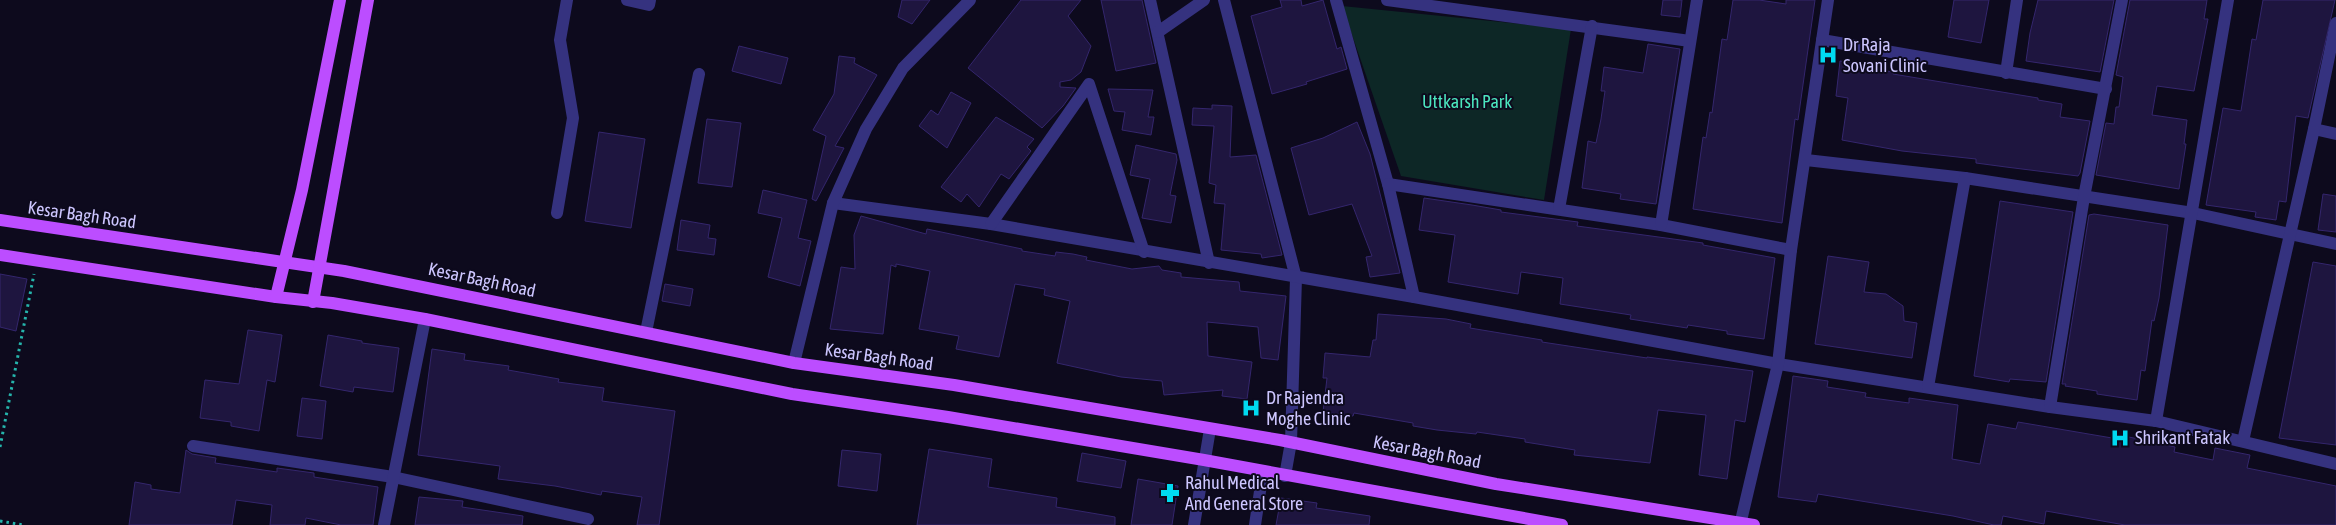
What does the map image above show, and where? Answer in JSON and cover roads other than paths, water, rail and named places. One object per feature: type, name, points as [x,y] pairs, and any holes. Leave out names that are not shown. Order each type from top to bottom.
[{"type":"main road","points":[[276,297],[302,190],[340,0]]},
{"type":"main road","points":[[313,302],[368,0]]},
{"type":"main road","name":"Kesar Bagh Road","points":[[0,220],[319,266],[794,363],[954,385],[1291,442],[1496,484],[1754,525]]},
{"type":"main road","points":[[0,255],[276,297],[332,303],[425,319],[792,394],[957,418],[1204,460],[1502,520],[1562,525]]},
{"type":"street","points":[[557,214],[573,118],[560,40],[567,0]]},
{"type":"street","points":[[627,0],[649,5],[650,0]]},
{"type":"street","points":[[794,363],[833,203],[866,129],[902,68],[970,0]]},
{"type":"street","points":[[1150,0],[1209,263]]},
{"type":"street","points":[[1158,32],[1204,0]]},
{"type":"street","points":[[1224,0],[1296,278],[1291,442],[1285,476]]},
{"type":"street","points":[[1336,0],[1388,184],[1414,297]]},
{"type":"street","points":[[1387,0],[1592,26],[1690,41]]},
{"type":"street","points":[[1661,225],[1697,0]]},
{"type":"street","points":[[1740,524],[1778,364],[1791,250],[1806,160],[1828,0]]},
{"type":"street","points":[[2006,73],[2017,0]]},
{"type":"street","points":[[2050,407],[2084,197],[2122,0]]},
{"type":"street","points":[[2156,421],[2228,0]]},
{"type":"street","points":[[2242,441],[2314,129],[2336,23]]},
{"type":"street","points":[[1559,209],[1592,26]]},
{"type":"street","points":[[1822,40],[2106,89]]},
{"type":"street","points":[[646,332],[699,74]]},
{"type":"street","points":[[991,224],[1089,84],[1144,252]]},
{"type":"street","points":[[2314,129],[2336,134]]},
{"type":"street","points":[[1806,160],[1965,178],[2193,213],[2289,232],[2336,244]]},
{"type":"street","points":[[1928,387],[1965,178]]},
{"type":"street","points":[[1388,184],[1661,225],[1791,250]]},
{"type":"street","points":[[833,203],[991,224],[1144,252],[1414,297],[1778,364],[2050,407],[2156,421],[2336,464]]},
{"type":"street","points":[[384,525],[425,319]]},
{"type":"street","points":[[1194,525],[1210,429]]},
{"type":"street","points":[[193,446],[393,477],[588,519]]},
{"type":"street","points":[[1255,525],[1263,471]]},
{"type":"place","name":"Dr Raja Sovani Clinic","points":[[1828,55]]},
{"type":"place","name":"Dr Rajendra Moghe Clinic","points":[[1251,408]]},
{"type":"place","name":"Shrikant Fatak","points":[[2120,438]]},
{"type":"place","name":"Rahul Medical And General Store","points":[[1170,493]]},
{"type":"park label","name":"Uttkarsh Park","points":[[1467,102]]}]
